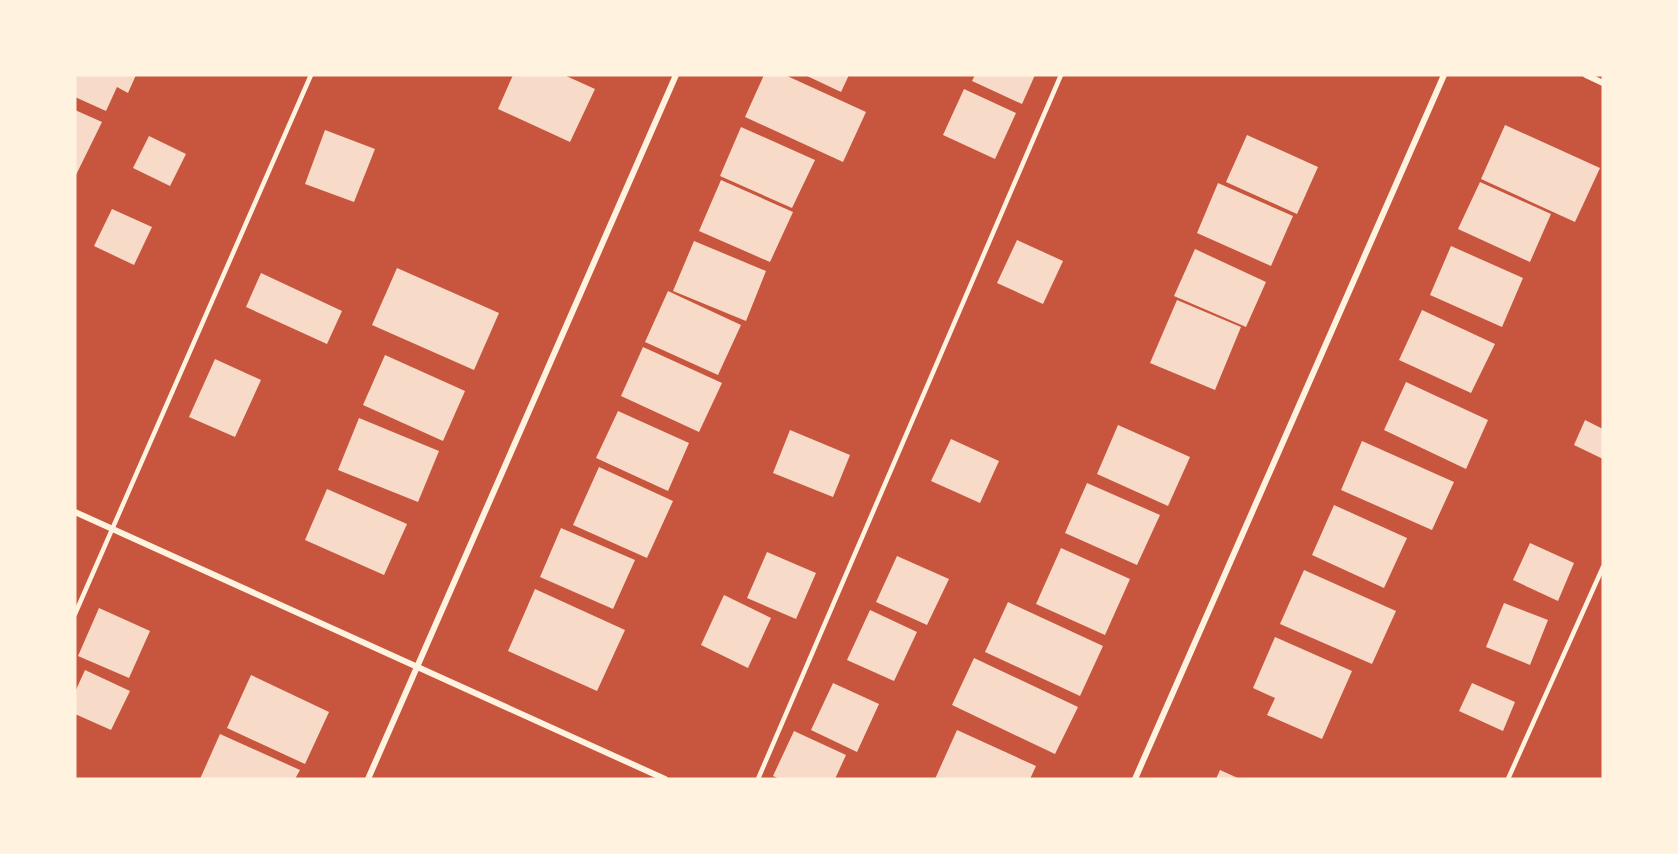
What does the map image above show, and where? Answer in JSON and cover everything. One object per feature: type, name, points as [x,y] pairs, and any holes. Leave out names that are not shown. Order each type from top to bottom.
[{"type":"street","points":[[368,779],[676,75]]},
{"type":"street","points":[[1135,779],[1444,75]]},
{"type":"street","points":[[1586,75],[1603,83]]},
{"type":"street","points":[[75,512],[665,779]]},
{"type":"lane","points":[[75,614],[311,75]]},
{"type":"lane","points":[[758,779],[1061,75]]},
{"type":"lane","points":[[1508,779],[1603,567]]},
{"type":"building","points":[[75,75],[136,75],[128,93],[117,87],[106,111],[75,97]]},
{"type":"building","points":[[513,75],[564,75],[595,89],[570,142],[498,109]]},
{"type":"building","points":[[764,75],[785,75],[866,112],[843,162],[745,117]]},
{"type":"building","points":[[805,75],[849,75],[841,92]]},
{"type":"building","points":[[975,75],[1035,75],[1022,104],[972,81]]},
{"type":"building","points":[[964,89],[1016,113],[995,159],[943,135]]},
{"type":"building","points":[[75,110],[102,122],[75,177]]},
{"type":"building","points":[[1505,125],[1600,168],[1575,222],[1481,179]]},
{"type":"building","points":[[741,127],[815,160],[792,208],[720,176]]},
{"type":"building","points":[[325,130],[375,149],[354,202],[305,184]]},
{"type":"building","points":[[1247,135],[1318,167],[1297,214],[1226,182]]},
{"type":"building","points":[[149,136],[186,154],[170,186],[133,168]]},
{"type":"building","points":[[721,180],[793,212],[770,262],[699,231]]},
{"type":"building","points":[[1480,182],[1551,214],[1530,262],[1458,229]]},
{"type":"building","points":[[1218,183],[1293,216],[1271,266],[1197,233]]},
{"type":"building","points":[[112,209],[152,227],[134,265],[94,246]]},
{"type":"building","points":[[1017,240],[1063,261],[1043,304],[997,283]]},
{"type":"building","points":[[694,241],[766,271],[746,321],[673,291]]},
{"type":"building","points":[[1451,246],[1523,278],[1502,327],[1430,295]]},
{"type":"building","points":[[1195,249],[1266,282],[1246,327],[1174,296]]},
{"type":"building","points":[[397,268],[499,313],[474,370],[372,325]]},
{"type":"building","points":[[261,273],[342,311],[327,344],[246,307]]},
{"type":"building","points":[[668,291],[741,325],[718,375],[645,342]]},
{"type":"building","points":[[1177,300],[1241,327],[1215,390],[1150,363]]},
{"type":"building","points":[[1422,310],[1495,344],[1471,393],[1399,360]]},
{"type":"building","points":[[643,347],[722,383],[699,432],[621,396]]},
{"type":"building","points":[[385,355],[465,391],[443,441],[363,405]]},
{"type":"building","points":[[215,359],[261,380],[235,437],[189,417]]},
{"type":"building","points":[[1406,382],[1488,420],[1466,469],[1384,430]]},
{"type":"building","points":[[618,411],[689,443],[668,491],[596,458]]},
{"type":"building","points":[[359,418],[439,451],[418,502],[338,470]]},
{"type":"building","points":[[1585,420],[1603,429],[1603,459],[1574,445]]},
{"type":"building","points":[[1118,425],[1190,457],[1168,506],[1097,474]]},
{"type":"building","points":[[790,430],[850,455],[833,497],[773,473]]},
{"type":"building","points":[[951,439],[999,461],[980,503],[931,481]]},
{"type":"building","points":[[1362,441],[1454,482],[1432,530],[1341,490]]},
{"type":"building","points":[[599,467],[673,501],[647,558],[573,525]]},
{"type":"building","points":[[1087,483],[1160,515],[1137,565],[1065,533]]},
{"type":"building","points":[[327,489],[407,524],[384,575],[305,540]]},
{"type":"building","points":[[1334,505],[1407,538],[1384,588],[1312,555]]},
{"type":"building","points":[[561,528],[635,560],[613,609],[540,577]]},
{"type":"building","points":[[1530,543],[1574,563],[1558,601],[1513,580]]},
{"type":"building","points":[[1061,548],[1130,579],[1105,635],[1036,604]]},
{"type":"building","points":[[767,552],[816,573],[796,619],[747,598]]},
{"type":"building","points":[[897,556],[949,579],[927,625],[876,602]]},
{"type":"building","points":[[1304,570],[1396,611],[1372,664],[1280,624]]},
{"type":"building","points":[[535,589],[625,630],[597,691],[508,651]]},
{"type":"building","points":[[724,595],[771,618],[748,668],[701,645]]},
{"type":"building","points":[[1008,602],[1103,646],[1080,696],[985,652]]},
{"type":"building","points":[[1504,603],[1548,620],[1530,665],[1486,647]]},
{"type":"building","points":[[99,608],[150,631],[129,678],[78,656]]},
{"type":"building","points":[[870,610],[917,632],[894,681],[847,660]]},
{"type":"building","points":[[1275,637],[1352,671],[1322,739],[1267,715],[1275,698],[1253,688]]},
{"type":"building","points":[[974,658],[1078,707],[1055,754],[952,705]]},
{"type":"building","points":[[85,670],[130,691],[111,730],[75,714],[75,692]]},
{"type":"building","points":[[251,675],[329,712],[305,764],[227,728]]},
{"type":"building","points":[[833,683],[879,704],[857,752],[811,730]]},
{"type":"building","points":[[1472,683],[1515,702],[1503,731],[1459,711]]},
{"type":"building","points":[[957,730],[1036,766],[1030,779],[935,779]]},
{"type":"building","points":[[794,731],[846,755],[835,779],[780,779],[773,776]]},
{"type":"building","points":[[220,734],[300,770],[295,779],[200,779]]},
{"type":"building","points":[[1220,770],[1240,779],[1216,779]]}]
